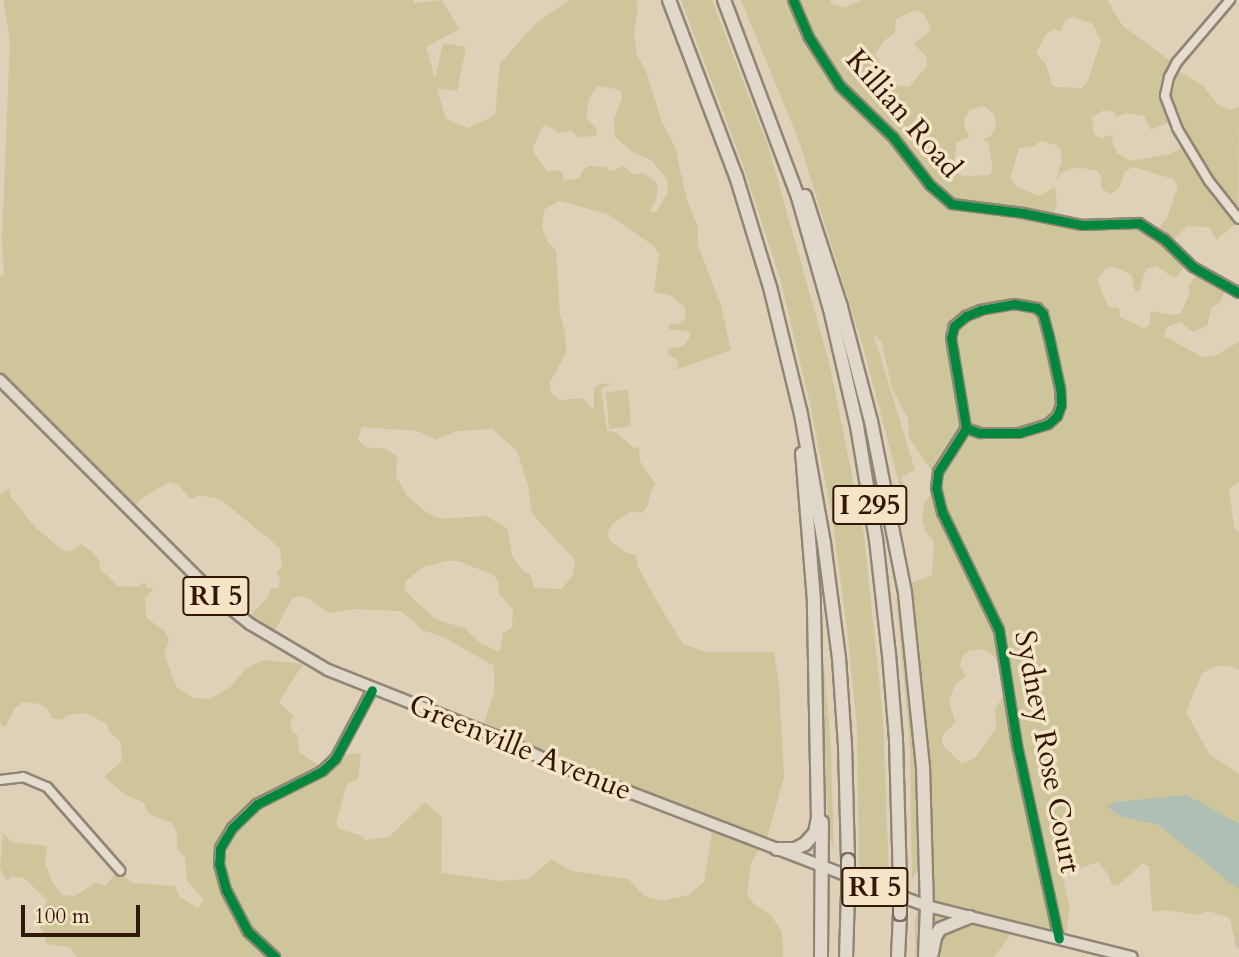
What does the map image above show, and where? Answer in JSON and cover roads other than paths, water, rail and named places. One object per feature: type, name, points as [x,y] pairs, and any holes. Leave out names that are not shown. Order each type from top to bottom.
[{"type":"highway","name":"I 295","points":[[669,0],[739,185],[775,306],[801,414],[820,514],[836,629],[845,745],[848,860],[846,957]]},
{"type":"highway","name":"I 295","points":[[724,0],[779,142],[830,309],[867,482],[890,664],[900,879],[898,957]]},
{"type":"highway","points":[[779,142],[805,194],[824,250],[863,389],[888,499],[917,690],[928,906],[925,957]]},
{"type":"highway","points":[[801,414],[814,601],[823,867],[821,957]]},
{"type":"highway","points":[[777,849],[800,847],[815,833],[818,745]]},
{"type":"highway","points":[[931,957],[933,941],[940,929],[970,917]]},
{"type":"main road","name":"Greenville Avenue","points":[[0,380],[219,599],[250,624],[305,658],[372,690],[928,906],[1132,957]]},
{"type":"street","name":"Killian Road","points":[[793,0],[808,36],[841,86],[893,137],[930,185],[952,204],[1023,213],[1082,225],[1139,223],[1164,239],[1193,267],[1239,293]]},
{"type":"street","points":[[1230,0],[1177,62],[1169,78],[1166,96],[1177,128],[1209,181],[1239,219]]},
{"type":"street","points":[[1014,304],[1037,308],[1043,314],[1060,388],[1061,405],[1058,416],[1048,424],[1019,433],[980,433],[967,428],[951,338],[954,326],[966,316],[981,310],[1014,304]]},
{"type":"street","name":"Sydney Rose Court","points":[[967,428],[938,472],[937,499],[999,630],[1017,745],[1059,939]]},
{"type":"street","points":[[275,957],[248,932],[226,890],[219,864],[220,848],[232,828],[257,804],[322,771],[335,759],[372,690]]},
{"type":"street","points":[[0,780],[23,777],[47,787],[120,870]]}]
